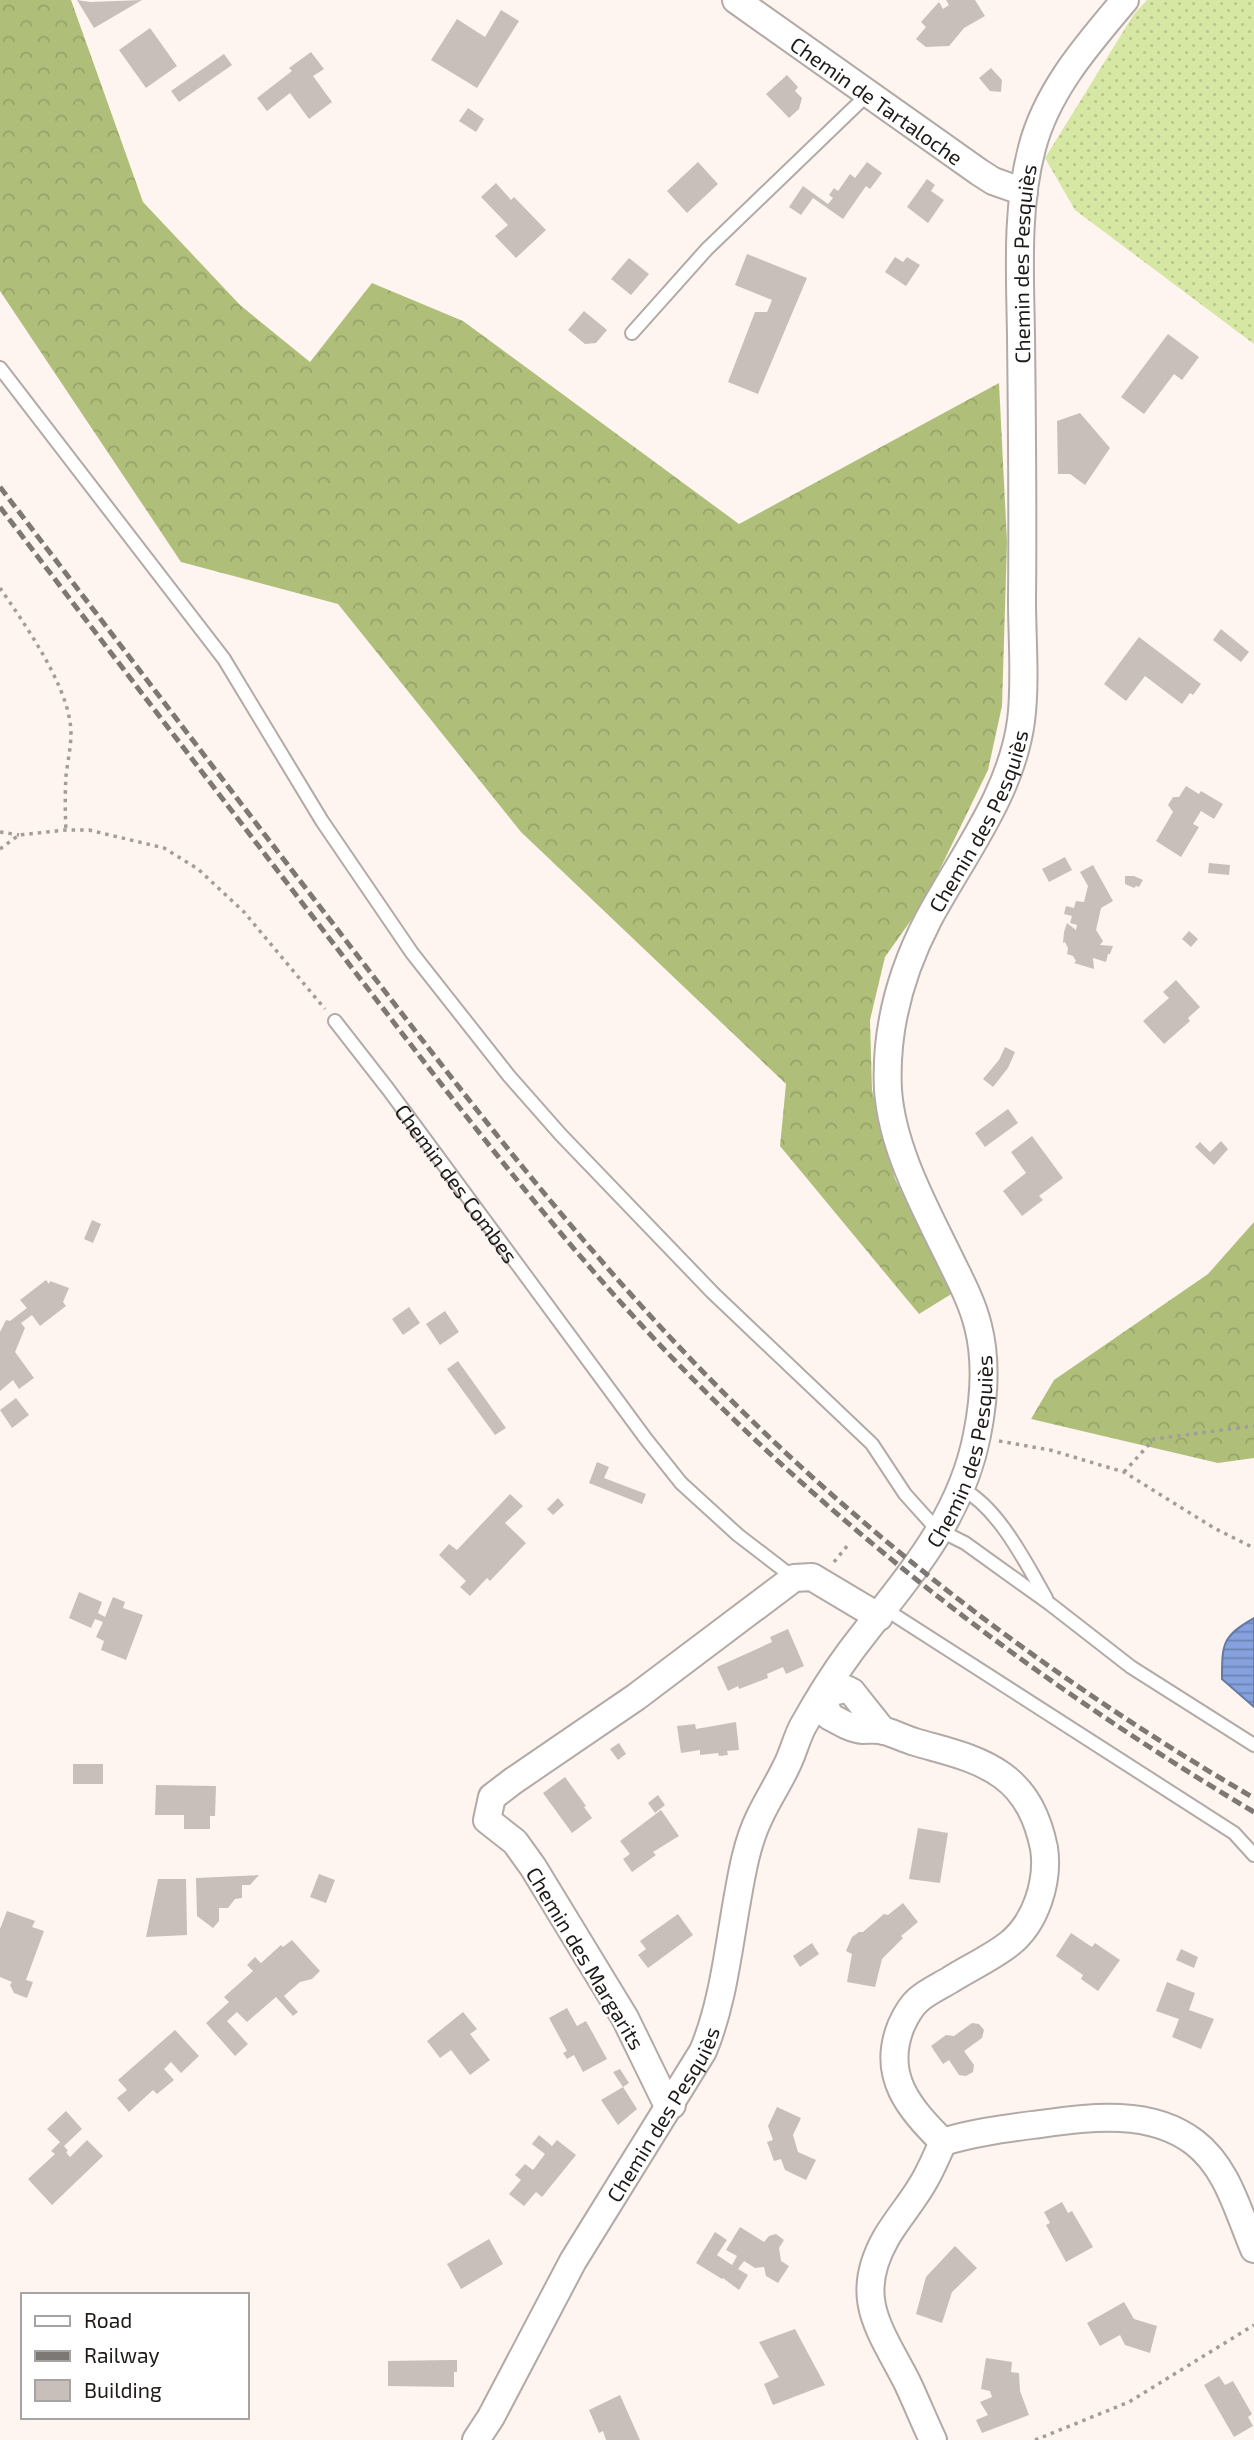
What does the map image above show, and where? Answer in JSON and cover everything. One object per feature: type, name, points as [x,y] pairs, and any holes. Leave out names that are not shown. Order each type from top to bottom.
[{"type":"street","name":"Chemin de Tartaloche","points":[[736,0],[867,95],[993,181],[1024,192]]},
{"type":"street","name":"Chemin des Pesquiès","points":[[476,2440],[491,2417],[573,2261],[703,2051],[715,2021],[745,1858],[757,1821],[788,1763],[809,1743],[832,1699],[865,1653],[882,1613],[941,1531],[962,1489],[977,1440],[982,1407],[978,1324],[911,1174],[893,1122],[888,1090],[889,1051],[895,1009],[905,972],[927,922],[989,815],[1012,762],[1021,720],[1023,462],[1020,258],[1024,192],[1032,146],[1047,107],[1073,63],[1125,0]]},
{"type":"street","name":"Chemin des Combes","points":[[794,1578],[812,1577],[882,1613]]},
{"type":"street","name":"Chemin des Margarits","points":[[671,2105],[665,2100],[625,2018],[533,1867],[515,1842],[487,1820],[492,1797],[636,1698],[794,1578]]},
{"type":"street","points":[[832,1699],[852,1692],[883,1731],[970,1758],[1005,1777],[1031,1807],[1040,1830],[1045,1854],[1044,1881],[1038,1904],[1025,1926],[1010,1944],[918,1999],[906,2015],[898,2035],[894,2054],[895,2076],[920,2119],[943,2142]]},
{"type":"street","points":[[933,2440],[875,2322],[870,2302],[871,2278],[877,2256],[886,2238],[927,2178],[943,2142],[970,2133],[1102,2118],[1142,2120],[1194,2142],[1215,2164],[1229,2185],[1254,2249]]},
{"type":"lane","points":[[632,333],[707,249],[867,95]]},
{"type":"lane","points":[[0,368],[224,659],[323,821],[412,953],[509,1076],[561,1135],[713,1293],[872,1444],[905,1494],[941,1531],[965,1543],[1131,1667],[1254,1745]]},
{"type":"lane","name":"Chemin des Combes","points":[[335,1021],[681,1483],[738,1535],[794,1578]]},
{"type":"lane","points":[[962,1489],[973,1494],[996,1520],[1023,1556],[1050,1604]]},
{"type":"lane","points":[[882,1613],[1234,1833],[1254,1856]]},
{"type":"path","points":[[0,588],[38,646],[63,695],[70,720],[66,830]]},
{"type":"path","points":[[0,832],[19,835],[89,830],[151,844],[187,860],[244,912],[335,1021]]},
{"type":"path","points":[[0,849],[19,835]]},
{"type":"path","points":[[1124,1472],[1154,1439],[1254,1426]]},
{"type":"path","points":[[993,1440],[1050,1450],[1124,1472],[1214,1528],[1254,1548]]},
{"type":"path","points":[[838,1557],[848,1545]]},
{"type":"path","points":[[1035,2440],[1129,2402],[1254,2325]]},
{"type":"green space","points":[[0,0],[71,0],[143,202],[240,305],[310,362],[372,283],[463,321],[739,524],[999,383],[1007,542],[1002,706],[988,770],[924,902],[885,957],[870,1020],[872,1090],[895,1179],[953,1293],[919,1314],[780,1146],[786,1084],[521,832],[338,604],[181,562],[0,291]]},
{"type":"green space","points":[[1147,0],[1254,0],[1254,344],[1075,210],[1045,158],[1134,14]]},
{"type":"green space","points":[[1254,1222],[1254,1458],[1218,1463],[1031,1419],[1054,1380],[1208,1274]]},
{"type":"water","points":[[1254,1618],[1254,1707],[1222,1679],[1222,1657],[1230,1636]]},
{"type":"building","points":[[77,0],[90,2],[142,0],[94,28]]},
{"type":"building","points":[[946,0],[975,0],[985,16],[964,28],[949,46],[926,47],[916,39],[926,27],[921,22],[939,2],[943,9],[949,5]]},
{"type":"building","points":[[501,10],[519,21],[477,88],[431,60],[457,19],[485,37]]},
{"type":"building","points":[[150,28],[177,66],[146,88],[119,50]]},
{"type":"building","points":[[311,52],[324,69],[313,76],[332,102],[309,119],[290,93],[267,111],[257,98],[292,71],[289,68]]},
{"type":"building","points":[[224,54],[232,65],[179,102],[171,91]]},
{"type":"building","points":[[991,68],[1002,80],[1001,92],[990,91],[979,78]]},
{"type":"building","points":[[787,75],[798,87],[795,91],[802,98],[799,109],[789,118],[766,94]]},
{"type":"building","points":[[468,108],[484,119],[476,132],[459,121]]},
{"type":"building","points":[[698,162],[718,184],[687,213],[667,191]]},
{"type":"building","points":[[867,162],[882,173],[870,189],[866,186],[843,219],[813,198],[801,215],[789,207],[803,186],[828,204],[833,198],[829,195],[834,188],[838,191],[850,174],[855,178]]},
{"type":"building","points":[[927,179],[935,185],[931,191],[944,200],[928,223],[907,207]]},
{"type":"building","points":[[496,183],[511,200],[514,197],[546,230],[516,258],[495,236],[508,225],[481,197]]},
{"type":"building","points":[[747,254],[807,278],[758,394],[728,382],[755,312],[767,312],[772,300],[735,285]]},
{"type":"building","points":[[895,257],[903,262],[907,257],[920,265],[906,286],[885,272]]},
{"type":"building","points":[[629,258],[649,274],[631,295],[611,279]]},
{"type":"building","points":[[584,311],[607,330],[596,343],[585,344],[568,330]]},
{"type":"building","points":[[1168,334],[1199,357],[1182,380],[1174,374],[1144,414],[1121,397]]},
{"type":"building","points":[[1080,413],[1110,448],[1085,485],[1070,474],[1058,474],[1057,421]]},
{"type":"building","points":[[1221,629],[1249,652],[1241,662],[1213,640]]},
{"type":"building","points":[[1139,637],[1201,684],[1182,704],[1145,676],[1126,701],[1104,684]]},
{"type":"building","points":[[1186,786],[1223,804],[1214,819],[1201,811],[1193,824],[1199,827],[1181,857],[1156,841],[1173,812],[1168,805],[1173,797],[1179,797]]},
{"type":"building","points":[[1065,857],[1072,870],[1049,882],[1042,869]]},
{"type":"building","points":[[1209,863],[1230,865],[1229,875],[1208,873]]},
{"type":"building","points":[[1093,865],[1113,901],[1101,908],[1096,930],[1103,941],[1100,945],[1113,946],[1106,962],[1093,958],[1094,969],[1074,963],[1076,961],[1073,956],[1067,954],[1068,948],[1065,942],[1063,943],[1067,923],[1076,930],[1077,925],[1070,923],[1072,916],[1064,914],[1066,906],[1074,908],[1076,901],[1084,902],[1088,886],[1080,872]]},
{"type":"building","points":[[1125,876],[1143,880],[1139,887],[1134,888],[1125,884]]},
{"type":"building","points":[[1189,931],[1198,939],[1191,947],[1182,939]]},
{"type":"building","points":[[1176,980],[1200,1007],[1188,1018],[1190,1021],[1164,1044],[1143,1021],[1169,998],[1163,992]]},
{"type":"building","points":[[1005,1047],[1015,1052],[1008,1068],[993,1087],[983,1079],[999,1060]]},
{"type":"building","points":[[1008,1109],[1018,1123],[985,1147],[975,1133]]},
{"type":"building","points":[[1032,1136],[1063,1178],[1039,1196],[1043,1200],[1022,1216],[1003,1191],[1026,1173],[1011,1152]]},
{"type":"building","points":[[1221,1141],[1228,1149],[1214,1165],[1195,1147],[1200,1142],[1210,1152]]},
{"type":"building","points":[[92,1220],[101,1224],[93,1243],[84,1239]]},
{"type":"building","points":[[46,1280],[49,1284],[50,1281],[69,1288],[63,1302],[66,1306],[40,1326],[32,1315],[21,1323],[25,1328],[15,1352],[34,1378],[19,1389],[13,1380],[0,1391],[0,1332],[6,1320],[10,1321],[27,1308],[20,1300]]},
{"type":"building","points":[[409,1307],[420,1323],[403,1335],[392,1319]]},
{"type":"building","points":[[445,1311],[459,1332],[440,1345],[426,1324]]},
{"type":"building","points":[[458,1361],[506,1428],[495,1435],[447,1369]]},
{"type":"building","points":[[16,1398],[29,1415],[12,1428],[0,1410]]},
{"type":"building","points":[[597,1462],[609,1467],[604,1478],[646,1494],[642,1504],[589,1483]]},
{"type":"building","points":[[510,1494],[523,1506],[505,1523],[526,1543],[490,1581],[487,1578],[470,1596],[460,1587],[466,1581],[439,1555],[449,1544],[457,1550]]},
{"type":"building","points":[[558,1498],[564,1505],[553,1515],[547,1509]]},
{"type":"building","points":[[79,1592],[102,1602],[98,1613],[105,1617],[113,1597],[125,1602],[123,1608],[143,1615],[126,1660],[101,1650],[104,1641],[96,1637],[103,1622],[95,1619],[91,1628],[69,1618]]},
{"type":"building","points":[[788,1629],[804,1666],[786,1674],[783,1667],[767,1674],[768,1678],[728,1691],[717,1667],[772,1642],[770,1637]]},
{"type":"building","points":[[736,1722],[739,1750],[727,1751],[728,1755],[719,1756],[718,1753],[700,1755],[700,1750],[681,1753],[677,1726],[695,1724],[696,1729]]},
{"type":"building","points":[[619,1743],[626,1754],[618,1760],[610,1749]]},
{"type":"building","points":[[73,1764],[103,1764],[103,1784],[73,1784]]},
{"type":"building","points":[[565,1777],[592,1818],[572,1833],[543,1793]]},
{"type":"building","points":[[156,1785],[216,1786],[215,1816],[210,1816],[210,1829],[184,1829],[184,1815],[155,1815]]},
{"type":"building","points":[[658,1795],[665,1805],[655,1813],[648,1803]]},
{"type":"building","points":[[661,1810],[679,1836],[653,1852],[656,1855],[632,1872],[623,1859],[630,1854],[620,1841]]},
{"type":"building","points":[[918,1828],[948,1833],[940,1883],[909,1879]]},
{"type":"building","points":[[319,1874],[335,1880],[326,1903],[310,1897]]},
{"type":"building","points":[[259,1875],[250,1885],[242,1885],[242,1898],[235,1899],[228,1908],[219,1908],[219,1921],[213,1928],[197,1916],[196,1878]]},
{"type":"building","points":[[158,1879],[186,1879],[187,1935],[146,1937]]},
{"type":"building","points":[[903,1903],[918,1922],[901,1936],[903,1938],[882,1959],[875,1987],[847,1982],[852,1954],[846,1951],[852,1937]]},
{"type":"building","points":[[7,1911],[35,1921],[32,1927],[44,1931],[26,1980],[33,1982],[27,1998],[14,1993],[10,1985],[12,1982],[0,1977],[0,1929]]},
{"type":"building","points":[[678,1914],[693,1935],[648,1968],[638,1955],[646,1949],[640,1941]]},
{"type":"building","points":[[1071,1933],[1092,1947],[1095,1943],[1120,1960],[1098,1991],[1081,1979],[1083,1975],[1056,1956]]},
{"type":"building","points":[[292,1940],[320,1971],[312,1979],[300,1982],[284,1996],[298,2012],[293,2016],[276,1997],[247,2022],[237,2012],[227,2021],[248,2044],[235,2056],[206,2023],[229,2002],[224,1997],[253,1971],[247,1965],[255,1957],[261,1963],[281,1945],[283,1947]]},
{"type":"building","points":[[812,1943],[819,1954],[800,1967],[793,1956]]},
{"type":"building","points":[[1181,1949],[1198,1957],[1194,1968],[1176,1960]]},
{"type":"building","points":[[1167,1982],[1195,1993],[1189,2010],[1214,2019],[1201,2049],[1172,2037],[1179,2019],[1156,2011]]},
{"type":"building","points":[[567,2008],[577,2026],[586,2021],[607,2059],[583,2072],[574,2055],[567,2059],[563,2053],[567,2051],[549,2018]]},
{"type":"building","points":[[463,2012],[477,2029],[470,2034],[490,2060],[470,2075],[451,2050],[440,2058],[427,2041]]},
{"type":"building","points":[[972,2023],[979,2024],[984,2030],[982,2038],[964,2051],[974,2065],[973,2072],[966,2076],[959,2075],[949,2060],[943,2064],[931,2046],[946,2035],[954,2036]]},
{"type":"building","points":[[175,2030],[199,2056],[181,2073],[171,2062],[164,2069],[174,2080],[157,2094],[153,2090],[129,2112],[117,2098],[127,2090],[118,2080]]},
{"type":"building","points":[[620,2069],[629,2083],[623,2087],[613,2072]]},
{"type":"building","points":[[623,2087],[637,2109],[618,2125],[601,2100]]},
{"type":"building","points":[[777,2107],[801,2118],[793,2135],[798,2152],[816,2160],[806,2180],[785,2170],[781,2159],[774,2161],[767,2142],[773,2140],[768,2126]]},
{"type":"building","points":[[66,2111],[82,2129],[64,2146],[70,2157],[87,2140],[103,2156],[52,2205],[28,2179],[55,2154],[51,2151],[60,2142],[47,2129]]},
{"type":"building","points":[[539,2135],[552,2146],[557,2140],[576,2155],[542,2197],[536,2192],[524,2206],[509,2194],[521,2180],[515,2175],[525,2164],[533,2170],[545,2154],[532,2144]]},
{"type":"building","points":[[1062,2202],[1068,2213],[1072,2211],[1093,2247],[1066,2262],[1046,2225],[1050,2223],[1044,2212]]},
{"type":"building","points":[[740,2227],[764,2242],[769,2236],[776,2234],[784,2240],[779,2248],[781,2261],[789,2266],[778,2283],[766,2276],[764,2267],[755,2268],[744,2261],[738,2269],[748,2275],[739,2290],[696,2263],[715,2232],[727,2240],[717,2255],[732,2265],[737,2256],[726,2250]]},
{"type":"building","points":[[489,2239],[503,2264],[461,2289],[447,2264]]},
{"type":"building","points":[[955,2246],[977,2268],[952,2292],[942,2323],[916,2314],[926,2277]]},
{"type":"building","points":[[1124,2302],[1134,2319],[1157,2326],[1150,2353],[1125,2345],[1120,2335],[1100,2346],[1087,2323]]},
{"type":"building","points":[[795,2329],[825,2385],[773,2405],[764,2384],[779,2377],[759,2342]]},
{"type":"building","points":[[986,2358],[1012,2362],[1011,2372],[1019,2373],[1020,2391],[1029,2415],[982,2433],[976,2420],[988,2415],[980,2402],[992,2397],[990,2391],[981,2389]]},
{"type":"building","points":[[457,2360],[454,2387],[388,2386],[388,2361]]},
{"type":"building","points":[[1219,2376],[1225,2385],[1233,2381],[1252,2414],[1248,2417],[1253,2426],[1234,2437],[1204,2385]]},
{"type":"building","points":[[620,2395],[640,2440],[606,2440],[603,2431],[599,2433],[589,2410]]},
{"type":"railway","points":[[0,487],[494,1132],[589,1247],[689,1358],[800,1466],[922,1571],[1051,1668],[1185,1757],[1254,1798]]},
{"type":"railway","points":[[0,507],[478,1131],[557,1229],[683,1369],[815,1494],[954,1609],[1101,1715],[1254,1812]]}]
